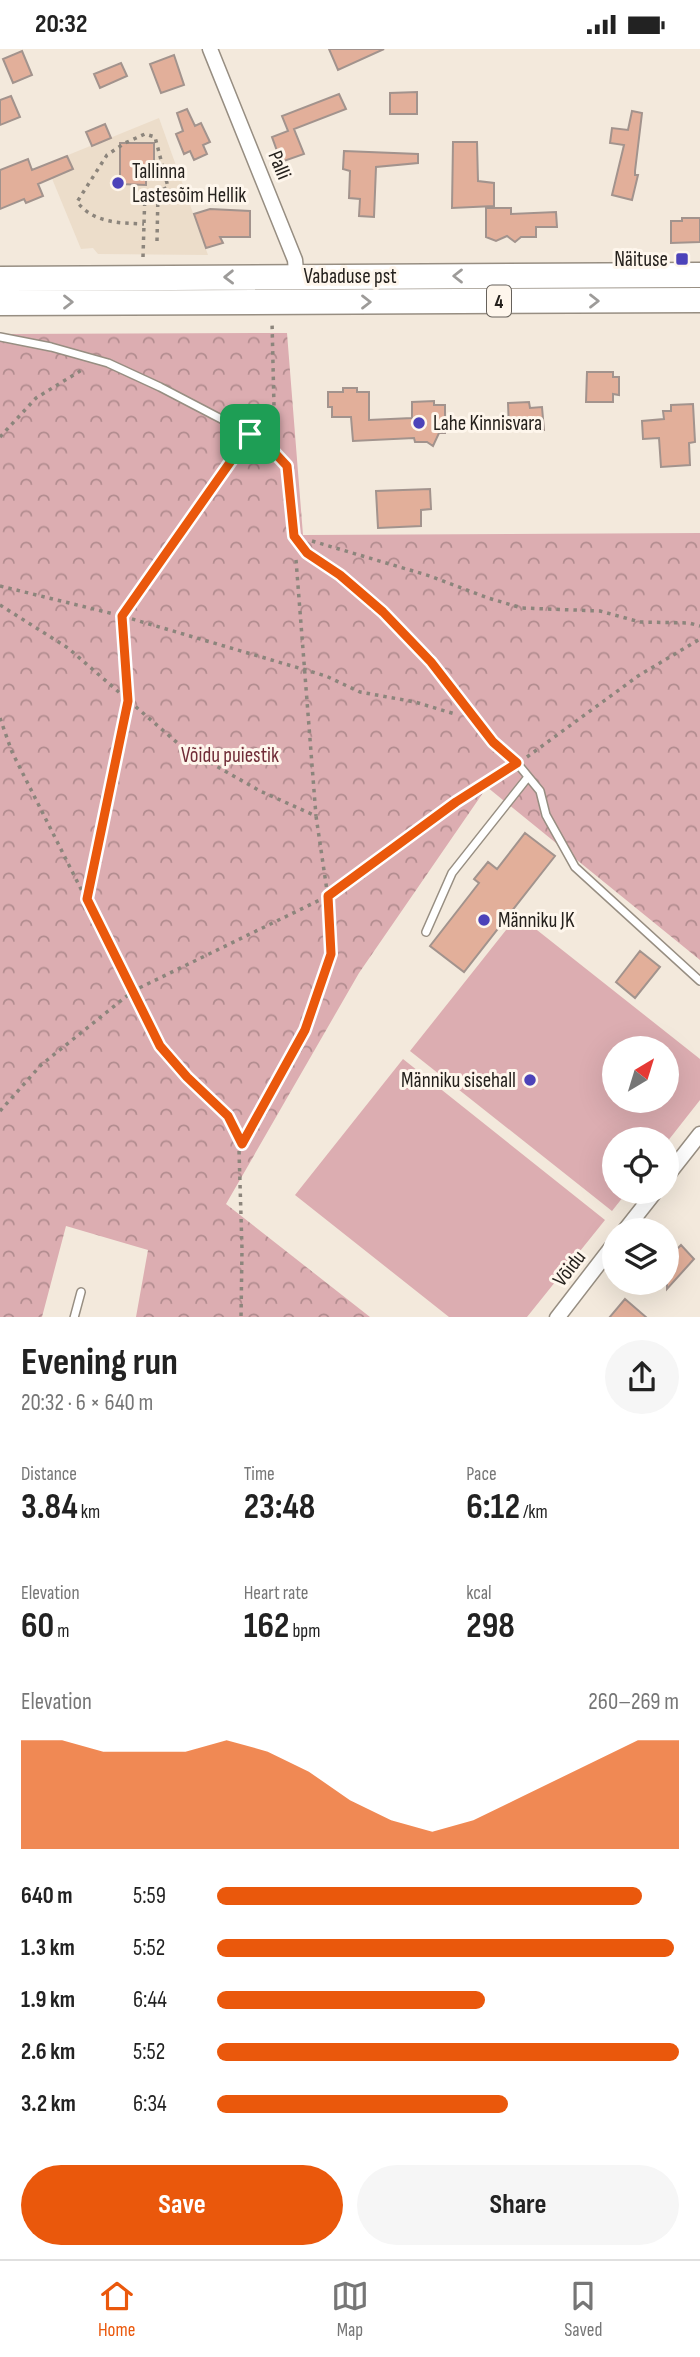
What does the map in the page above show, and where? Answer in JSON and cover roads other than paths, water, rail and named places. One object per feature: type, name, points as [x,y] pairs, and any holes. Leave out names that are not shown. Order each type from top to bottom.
[{"type":"highway","name":"Vabaduse pst","points":[[0,279],[700,275]]},
{"type":"highway","name":"Vabaduse pst","points":[[0,303],[700,300]]},
{"type":"street","name":"Palli","points":[[210,49],[295,260],[298,301]]},
{"type":"street","points":[[679,1161],[700,1134]]},
{"type":"street","points":[[634,1218],[646,1204]]},
{"type":"street","name":"Võidu","points":[[558,1317],[602,1260]]},
{"type":"lane","points":[[0,337],[97,360],[160,387],[250,434],[273,451],[287,466],[294,536],[307,553],[340,575],[383,612],[431,662],[493,742],[517,763],[540,791],[545,815],[575,867],[700,981]]},
{"type":"lane","points":[[426,932],[452,873],[528,777]]},
{"type":"lane","points":[[74,1317],[81,1292]]},
{"type":"place","name":"Tallinna Lastesõim Hellik","points":[[118,183]]},
{"type":"place","name":"Näituse","points":[[682,259]]},
{"type":"place","name":"Lahe Kinnisvara","points":[[419,423]]},
{"type":"place","name":"Männiku JK","points":[[484,920]]},
{"type":"place","name":"Männiku sisehall","points":[[530,1080]]},
{"type":"park label","name":"Võidu puiestik","points":[[230,755]]}]
